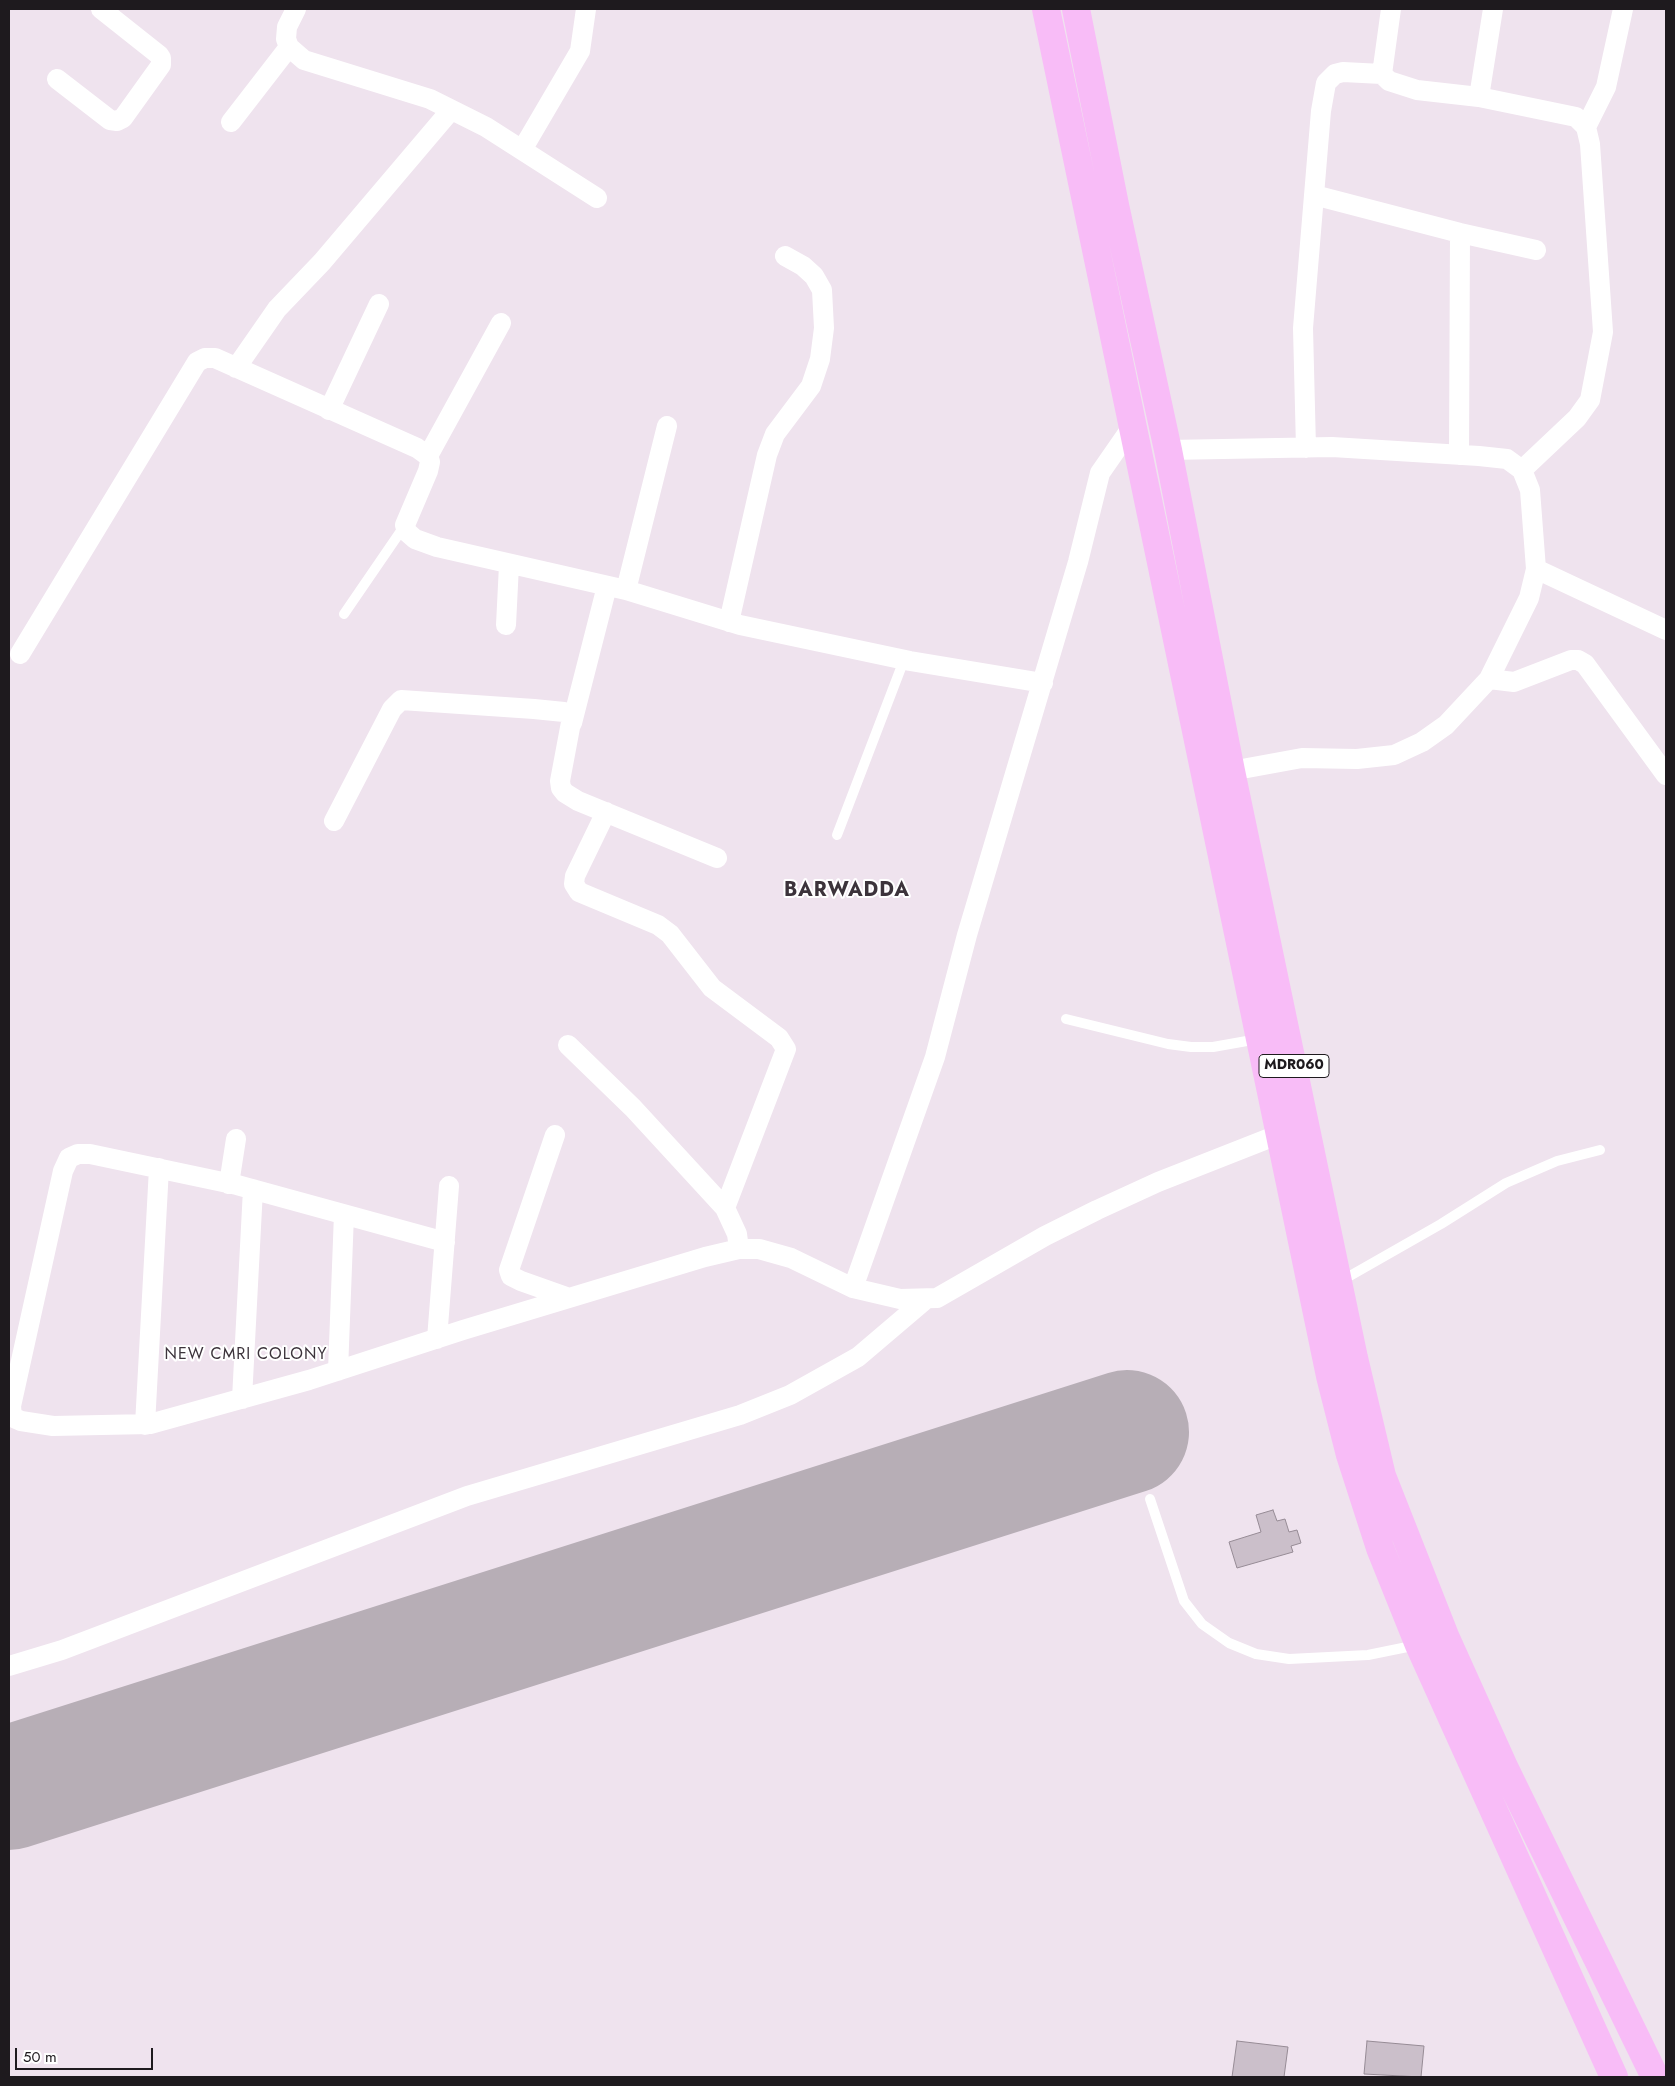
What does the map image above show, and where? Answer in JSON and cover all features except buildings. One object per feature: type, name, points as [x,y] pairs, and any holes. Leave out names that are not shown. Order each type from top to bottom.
[{"type":"main road","name":"MDR060","points":[[1046,9],[1134,424],[1280,1134],[1326,1285]]},
{"type":"main road","name":"MDR060","points":[[1076,9],[1115,205],[1168,450],[1231,770],[1326,1285],[1330,1376],[1350,1455],[1380,1548],[1505,1769],[1655,2077]]},
{"type":"main road","name":"MDR060","points":[[1432,1641],[1614,2077]]},
{"type":"street","points":[[57,80],[110,120],[117,121],[123,118],[161,65],[159,55],[101,9]]},
{"type":"street","points":[[296,9],[287,27],[286,39],[289,47],[304,60],[430,99],[486,127],[597,198]]},
{"type":"street","points":[[522,150],[580,51],[586,9]]},
{"type":"street","points":[[1382,74],[1391,9]]},
{"type":"street","points":[[1479,97],[1493,9]]},
{"type":"street","points":[[1586,126],[1606,87],[1623,9]]},
{"type":"street","points":[[231,122],[289,47]]},
{"type":"street","points":[[1306,448],[1303,328],[1321,111],[1326,83],[1335,74],[1343,72],[1382,74],[1389,81],[1417,90],[1479,97],[1576,117],[1586,126],[1590,144],[1603,332],[1590,400],[1577,418],[1522,470]]},
{"type":"street","points":[[236,368],[276,309],[322,262],[451,110]]},
{"type":"street","points":[[1314,195],[1460,233],[1536,250]]},
{"type":"street","points":[[1458,455],[1460,233]]},
{"type":"street","points":[[728,622],[767,455],[775,434],[811,386],[820,359],[824,328],[822,290],[814,276],[803,266],[785,256]]},
{"type":"street","points":[[329,410],[379,304]]},
{"type":"street","points":[[428,456],[501,324]]},
{"type":"street","points":[[20,654],[197,362],[205,358],[215,358],[417,448],[428,456],[430,462],[428,471],[405,525],[407,532],[415,539],[437,548],[616,588],[728,622],[904,660],[1043,683]]},
{"type":"street","points":[[853,1288],[934,1057],[967,935],[1078,562],[1100,473],[1134,424]]},
{"type":"street","points":[[667,426],[572,723],[560,780],[561,788],[578,800],[717,858]]},
{"type":"street","points":[[1168,450],[1332,447],[1506,460],[1522,470],[1530,490],[1536,569],[1529,598],[1489,678],[1446,725],[1422,742],[1394,755],[1357,759],[1302,758],[1231,770]]},
{"type":"street","points":[[506,626],[509,565]]},
{"type":"street","points":[[1536,569],[1666,630]]},
{"type":"street","points":[[1489,678],[1514,682],[1571,660],[1578,660],[1585,664],[1666,775]]},
{"type":"street","points":[[334,821],[392,709],[401,700],[564,712],[572,717],[572,723]]},
{"type":"street","points":[[606,812],[575,876],[574,884],[579,892],[658,925],[670,934],[712,988],[779,1038],[784,1043],[786,1049],[725,1208]]},
{"type":"street","points":[[568,1045],[633,1108],[725,1208],[737,1234],[739,1249]]},
{"type":"street","points":[[445,1242],[252,1189],[90,1154],[78,1154],[69,1158],[63,1171],[11,1406],[12,1417],[21,1422],[54,1426],[145,1424],[242,1399],[569,1298],[705,1257],[739,1249],[759,1249],[791,1258],[853,1288],[900,1300],[937,1298],[970,1281],[1044,1236],[1097,1210],[1158,1182],[1280,1134]]},
{"type":"street","points":[[555,1135],[508,1270],[511,1276],[520,1281],[569,1298]]},
{"type":"street","points":[[229,1184],[236,1139]]},
{"type":"street","points":[[145,1424],[159,1168]]},
{"type":"street","points":[[437,1339],[449,1186]]},
{"type":"street","points":[[242,1399],[252,1189]]},
{"type":"street","points":[[338,1370],[344,1214]]},
{"type":"street","points":[[9,1666],[62,1650],[468,1496],[757,1408],[819,1381],[858,1357],[925,1300]]},
{"type":"lane","points":[[344,614],[405,525]]},
{"type":"lane","points":[[837,835],[904,660]]},
{"type":"lane","points":[[1066,1019],[1168,1044],[1191,1047],[1213,1047],[1260,1038]]},
{"type":"lane","points":[[1326,1285],[1441,1224],[1506,1183],[1557,1161],[1600,1150]]},
{"type":"lane","points":[[1150,1499],[1184,1602],[1202,1624],[1229,1643],[1256,1654],[1289,1659],[1368,1655],[1432,1641]]},
{"type":"runway","points":[[9,1788],[1127,1432]]},
{"type":"district","name":"BARWADDA","points":[[847,891]]},
{"type":"district","name":"NEW CMRI COLONY","points":[[246,1355]]}]
